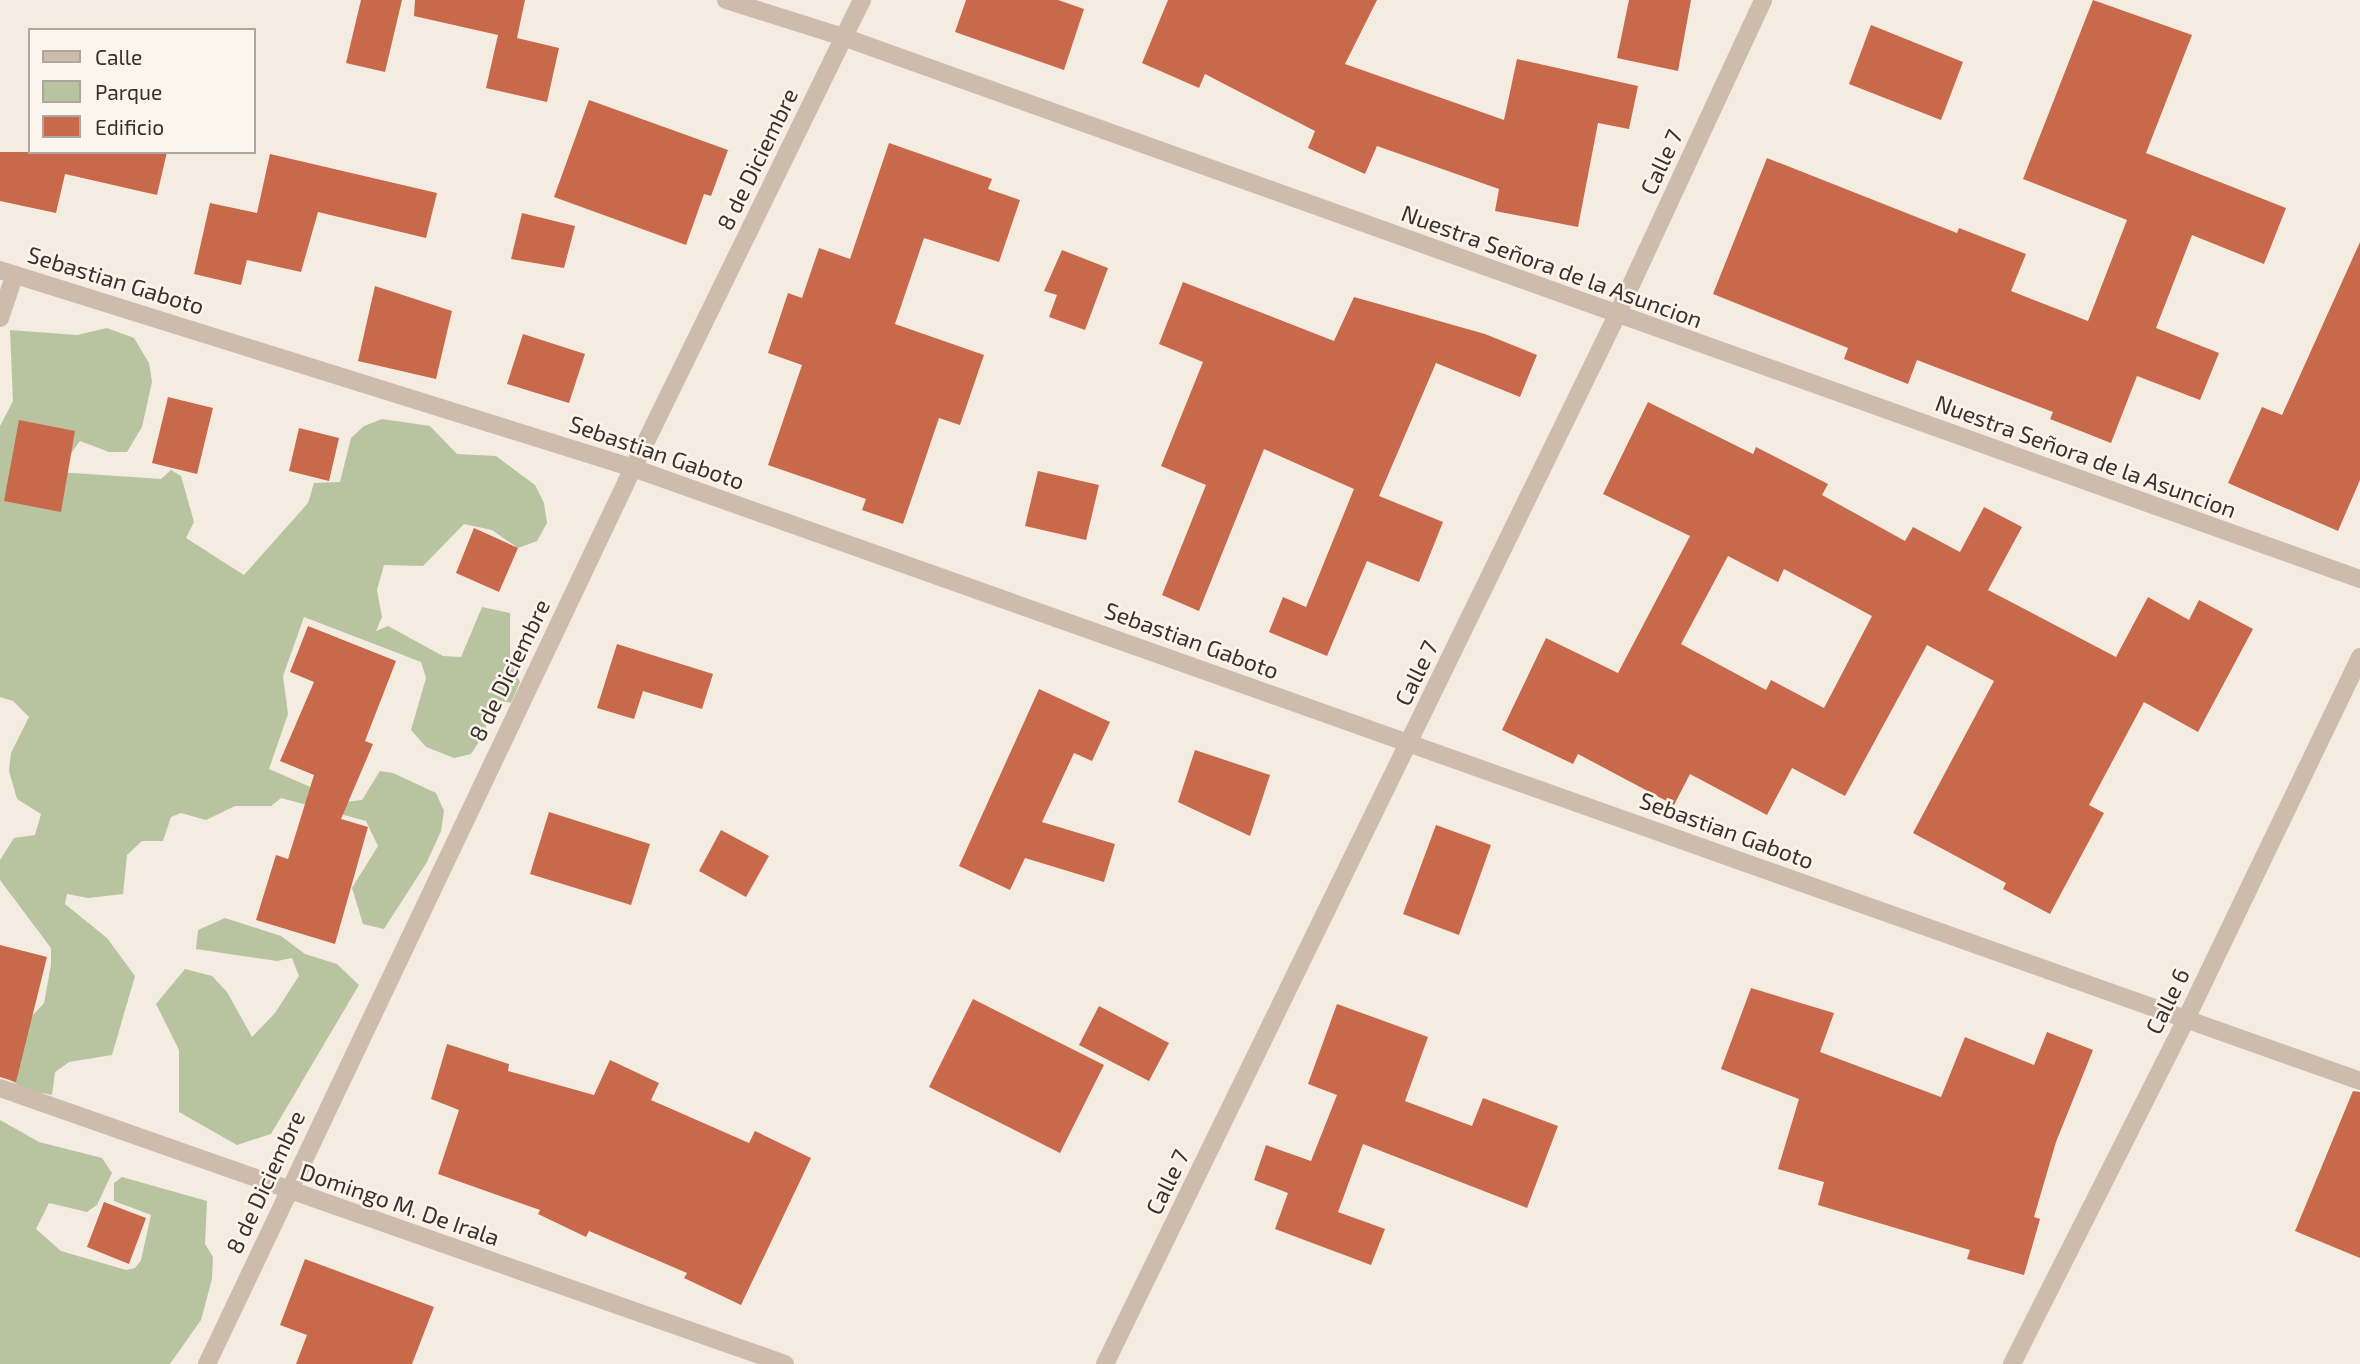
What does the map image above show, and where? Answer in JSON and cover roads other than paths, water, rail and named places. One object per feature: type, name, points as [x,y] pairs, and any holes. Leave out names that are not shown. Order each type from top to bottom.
[{"type":"street","name":"Nuestra Señora de la Asuncion","points":[[726,0],[844,37],[2360,579]]},
{"type":"street","name":"8 de Diciembre","points":[[207,1364],[633,468],[862,0]]},
{"type":"street","name":"Calle 7","points":[[1105,1364],[1410,744],[1616,315],[1763,0]]},
{"type":"street","name":"Sebastian Gaboto","points":[[8,272],[633,468],[2360,1081]]},
{"type":"street","points":[[0,318],[8,272]]},
{"type":"street","name":"Calle 6","points":[[2012,1364],[2186,1019],[2360,657]]},
{"type":"street","name":"Domingo M. De Irala","points":[[0,1088],[785,1364]]}]
